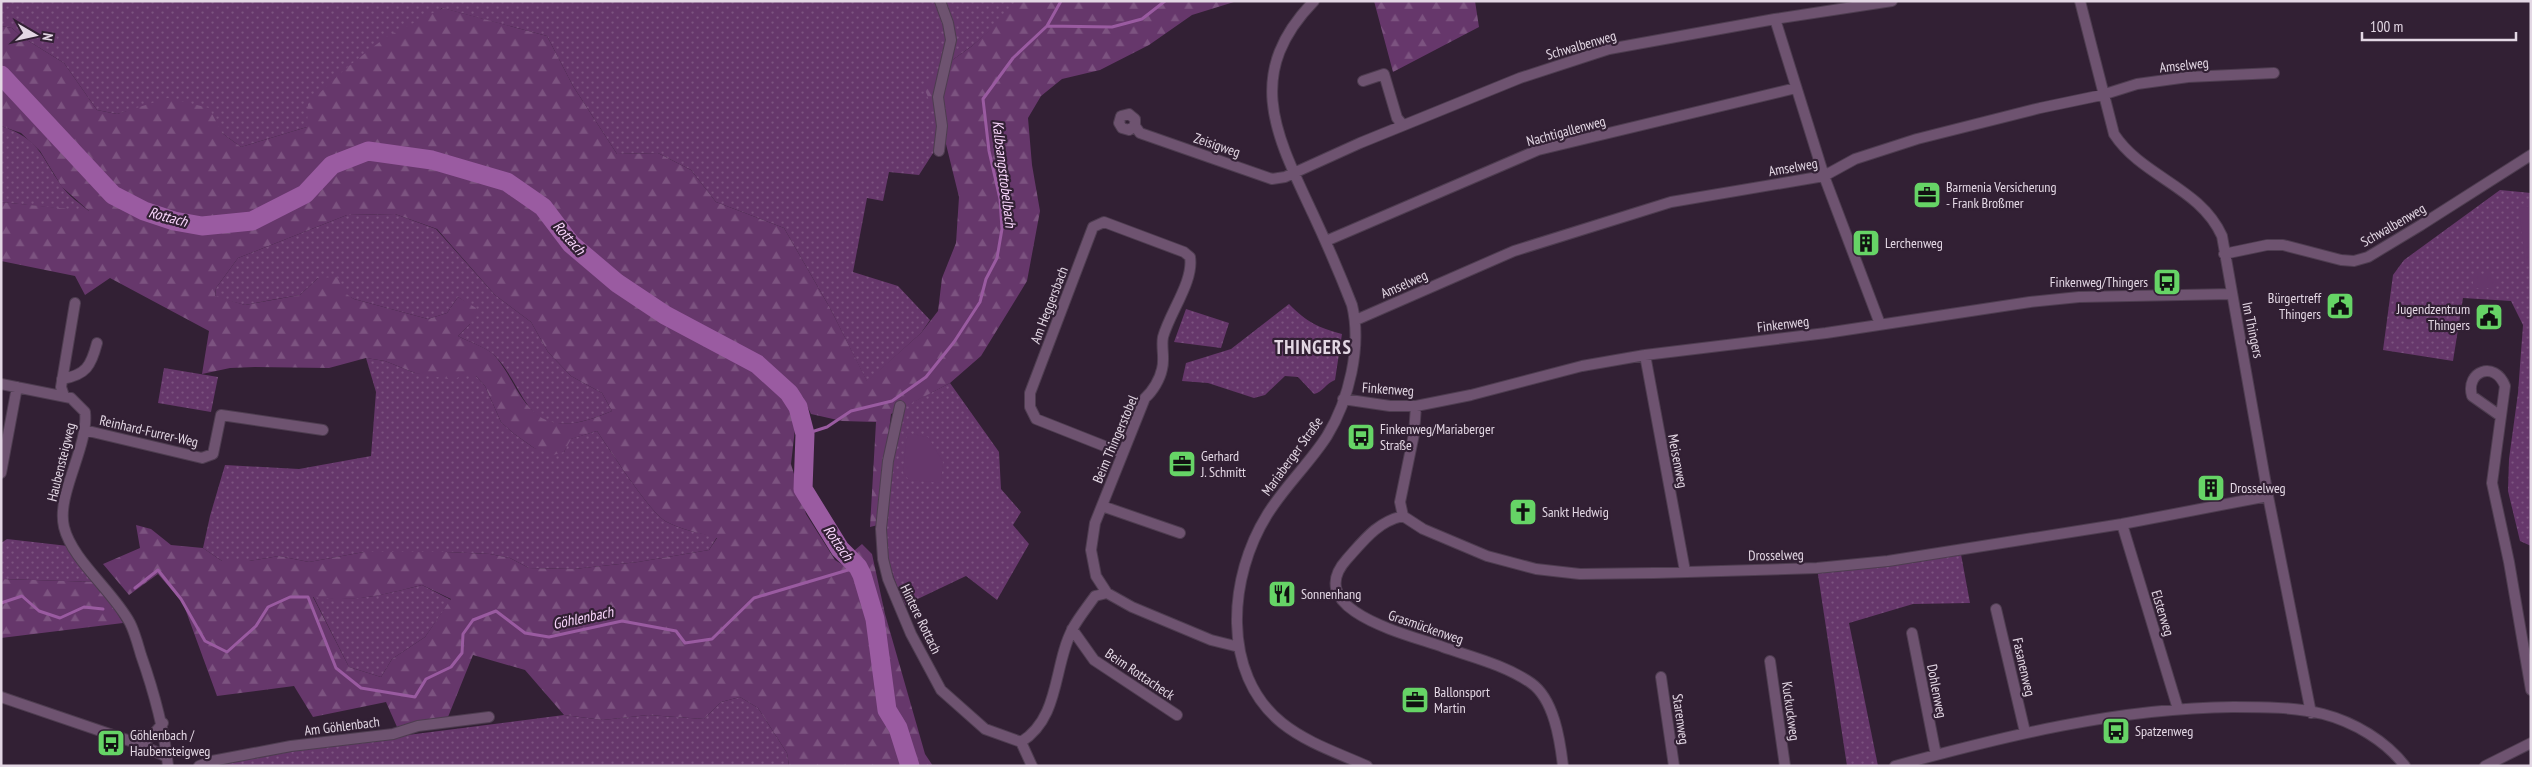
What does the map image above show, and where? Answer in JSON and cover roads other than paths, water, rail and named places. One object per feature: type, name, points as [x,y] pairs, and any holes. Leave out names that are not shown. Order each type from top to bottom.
[{"type":"street","points":[[939,150],[942,126],[938,97],[948,60],[951,40],[948,23],[940,1]]},
{"type":"street","name":"Mariaberger Straße","points":[[1314,1],[1288,32],[1272,81],[1272,108],[1279,137],[1326,241],[1352,305],[1356,320],[1354,357],[1343,398],[1328,435],[1267,514],[1249,548],[1237,600],[1239,647],[1253,687],[1280,722],[1299,736],[1367,766]]},
{"type":"street","name":"Schwalbenweg","points":[[1294,172],[1520,78],[1609,49],[1775,18],[1826,6],[1892,1]]},
{"type":"street","name":"Im Thingers","points":[[2080,1],[2102,95],[2114,134],[2124,149],[2138,161],[2186,192],[2206,210],[2216,223],[2222,236],[2246,362],[2268,496],[2311,713]]},
{"type":"street","points":[[1775,18],[1824,176],[1880,324]]},
{"type":"street","name":"Amselweg","points":[[1356,320],[1514,250],[1671,202],[1824,176],[1855,159],[1917,139],[2040,108],[2102,95],[2137,84],[2188,77],[2274,73]]},
{"type":"street","points":[[1363,81],[1384,74],[1397,118],[1404,125]]},
{"type":"street","name":"Nachtigallenweg","points":[[1326,241],[1538,150],[1796,88]]},
{"type":"street","name":"Zeisigweg","points":[[1135,126],[1140,133],[1272,179],[1294,172]]},
{"type":"street","name":"Schwalbenweg","points":[[2224,254],[2267,245],[2283,245],[2341,260],[2368,257],[2531,155]]},
{"type":"street","name":"Am Heggersbach","points":[[1122,453],[1036,419],[1030,407],[1030,393],[1096,224],[1104,222],[1184,252],[1190,256],[1190,271]]},
{"type":"street","name":"Beim Thingerstobel","points":[[1107,593],[1096,576],[1091,550],[1095,523],[1145,398],[1152,392],[1163,368],[1163,339],[1190,271]]},
{"type":"street","name":"Finkenweg","points":[[1343,398],[1390,406],[1416,406],[1471,395],[1582,366],[1644,355],[2049,300],[2232,294]]},
{"type":"street","points":[[67,397],[61,387],[75,303]]},
{"type":"street","points":[[62,379],[78,376],[88,366],[97,343]]},
{"type":"street","name":"Meisenweg","points":[[1644,355],[1685,571]]},
{"type":"street","points":[[1,384],[67,397]]},
{"type":"street","points":[[1,472],[17,387]]},
{"type":"street","name":"Haubensteigweg","points":[[67,397],[85,412],[84,430],[63,508],[63,526],[73,550],[106,587],[130,624],[163,723],[168,761]]},
{"type":"street","name":"Hintere Rottach","points":[[900,406],[888,461],[881,529],[883,559],[888,579],[911,634],[941,690],[985,729],[1021,742]]},
{"type":"street","points":[[1403,516],[1400,502],[1414,434],[1416,406]]},
{"type":"street","name":"Reinhard-Furrer-Weg","points":[[84,430],[202,458],[213,454],[216,449],[221,415],[323,430]]},
{"type":"street","points":[[2499,415],[2492,483],[2509,562],[2531,690]]},
{"type":"street","name":"Drosselweg","points":[[1403,516],[1423,529],[1487,556],[1536,569],[1580,574],[1817,568],[1888,561],[2122,524],[2268,496]]},
{"type":"street","name":"Beim Thingerstobel","points":[[1102,506],[1180,533]]},
{"type":"street","name":"Grasmückenweg","points":[[1403,516],[1387,520],[1366,536],[1337,569],[1334,579],[1336,590],[1343,601],[1357,614],[1382,627],[1508,670],[1531,683],[1542,692],[1547,704],[1560,740],[1563,766]]},
{"type":"street","name":"Elsterweg","points":[[2122,524],[2178,709]]},
{"type":"street","points":[[1032,766],[1021,742],[1030,737],[1041,724],[1050,705],[1072,629],[1095,596],[1107,593],[1132,607],[1211,640],[1239,647]]},
{"type":"street","name":"Fasanenweg","points":[[1996,609],[2025,732]]},
{"type":"street","name":"Beim Rottacheck","points":[[1072,629],[1094,660],[1177,715]]},
{"type":"street","name":"Dohlenweg","points":[[1912,633],[1936,755]]},
{"type":"street","name":"Kuckuckweg","points":[[1770,660],[1785,766]]},
{"type":"street","name":"Starenweg","points":[[1661,677],[1674,766]]},
{"type":"street","points":[[1,697],[140,744],[168,761]]},
{"type":"street","points":[[1895,766],[2025,732],[2115,716],[2178,709],[2269,707],[2333,718],[2374,737],[2397,756],[2405,766]]},
{"type":"street","name":"Am Göhlenbach","points":[[199,766],[212,761],[291,746],[393,734],[418,726],[489,717]]},
{"type":"street","points":[[140,744],[152,736],[163,723]]},
{"type":"street","points":[[2485,766],[2531,743]]},
{"type":"waterway","points":[[1047,26],[1061,1]]},
{"type":"waterway","name":"Kalbsangsttobelbach","points":[[805,434],[827,427],[851,411],[892,401],[926,377],[954,342],[980,302],[986,279],[997,258],[1002,229],[1000,199],[989,151],[983,99],[1013,58],[1047,26],[1112,27],[1142,19],[1165,1]]},
{"type":"waterway","name":"Rottach","points":[[1,75],[113,195],[144,211],[174,221],[202,226],[252,221],[305,194],[332,165],[368,151],[432,160],[507,182],[543,207],[571,244],[617,283],[665,315],[757,364],[789,393],[798,407],[805,434],[803,489],[840,549],[858,567],[862,575],[875,619],[887,710],[898,728],[910,766]]},
{"type":"waterway","name":"Göhlenbach","points":[[135,588],[158,570],[181,599],[205,641],[227,652],[256,626],[268,607],[290,597],[308,597],[336,668],[361,688],[415,697],[426,679],[451,667],[462,653],[463,634],[473,620],[496,611],[525,633],[549,637],[622,621],[676,631],[685,643],[712,639],[754,598],[858,567]]},
{"type":"waterway","name":"Göhlenbach","points":[[1,603],[22,596],[39,611],[60,618],[84,607],[103,609]]},
{"type":"place","name":"Barmenia Versicherung - Frank Broßmer","points":[[1927,195]]},
{"type":"place","name":"Lerchenweg","points":[[1866,243]]},
{"type":"place","name":"Finkenweg/Thingers","points":[[2167,282]]},
{"type":"place","name":"Bürgertreff Thingers","points":[[2340,306]]},
{"type":"place","name":"Jugendzentrum Thingers","points":[[2489,317]]},
{"type":"place","name":"Finkenweg/Mariaberger Straße","points":[[1361,437]]},
{"type":"place","name":"Gerhard J. Schmitt","points":[[1182,464]]},
{"type":"place","name":"Drosselweg","points":[[2211,488]]},
{"type":"place","name":"Sankt Hedwig","points":[[1523,512]]},
{"type":"place","name":"Sonnenhang","points":[[1282,594]]},
{"type":"place","name":"Ballonsport Martin","points":[[1415,700]]},
{"type":"place","name":"Spatzenweg","points":[[2116,731]]},
{"type":"place","name":"Göhlenbach / Haubensteigweg","points":[[111,743]]},
{"type":"district","name":"THINGERS","points":[[1313,347]]}]
